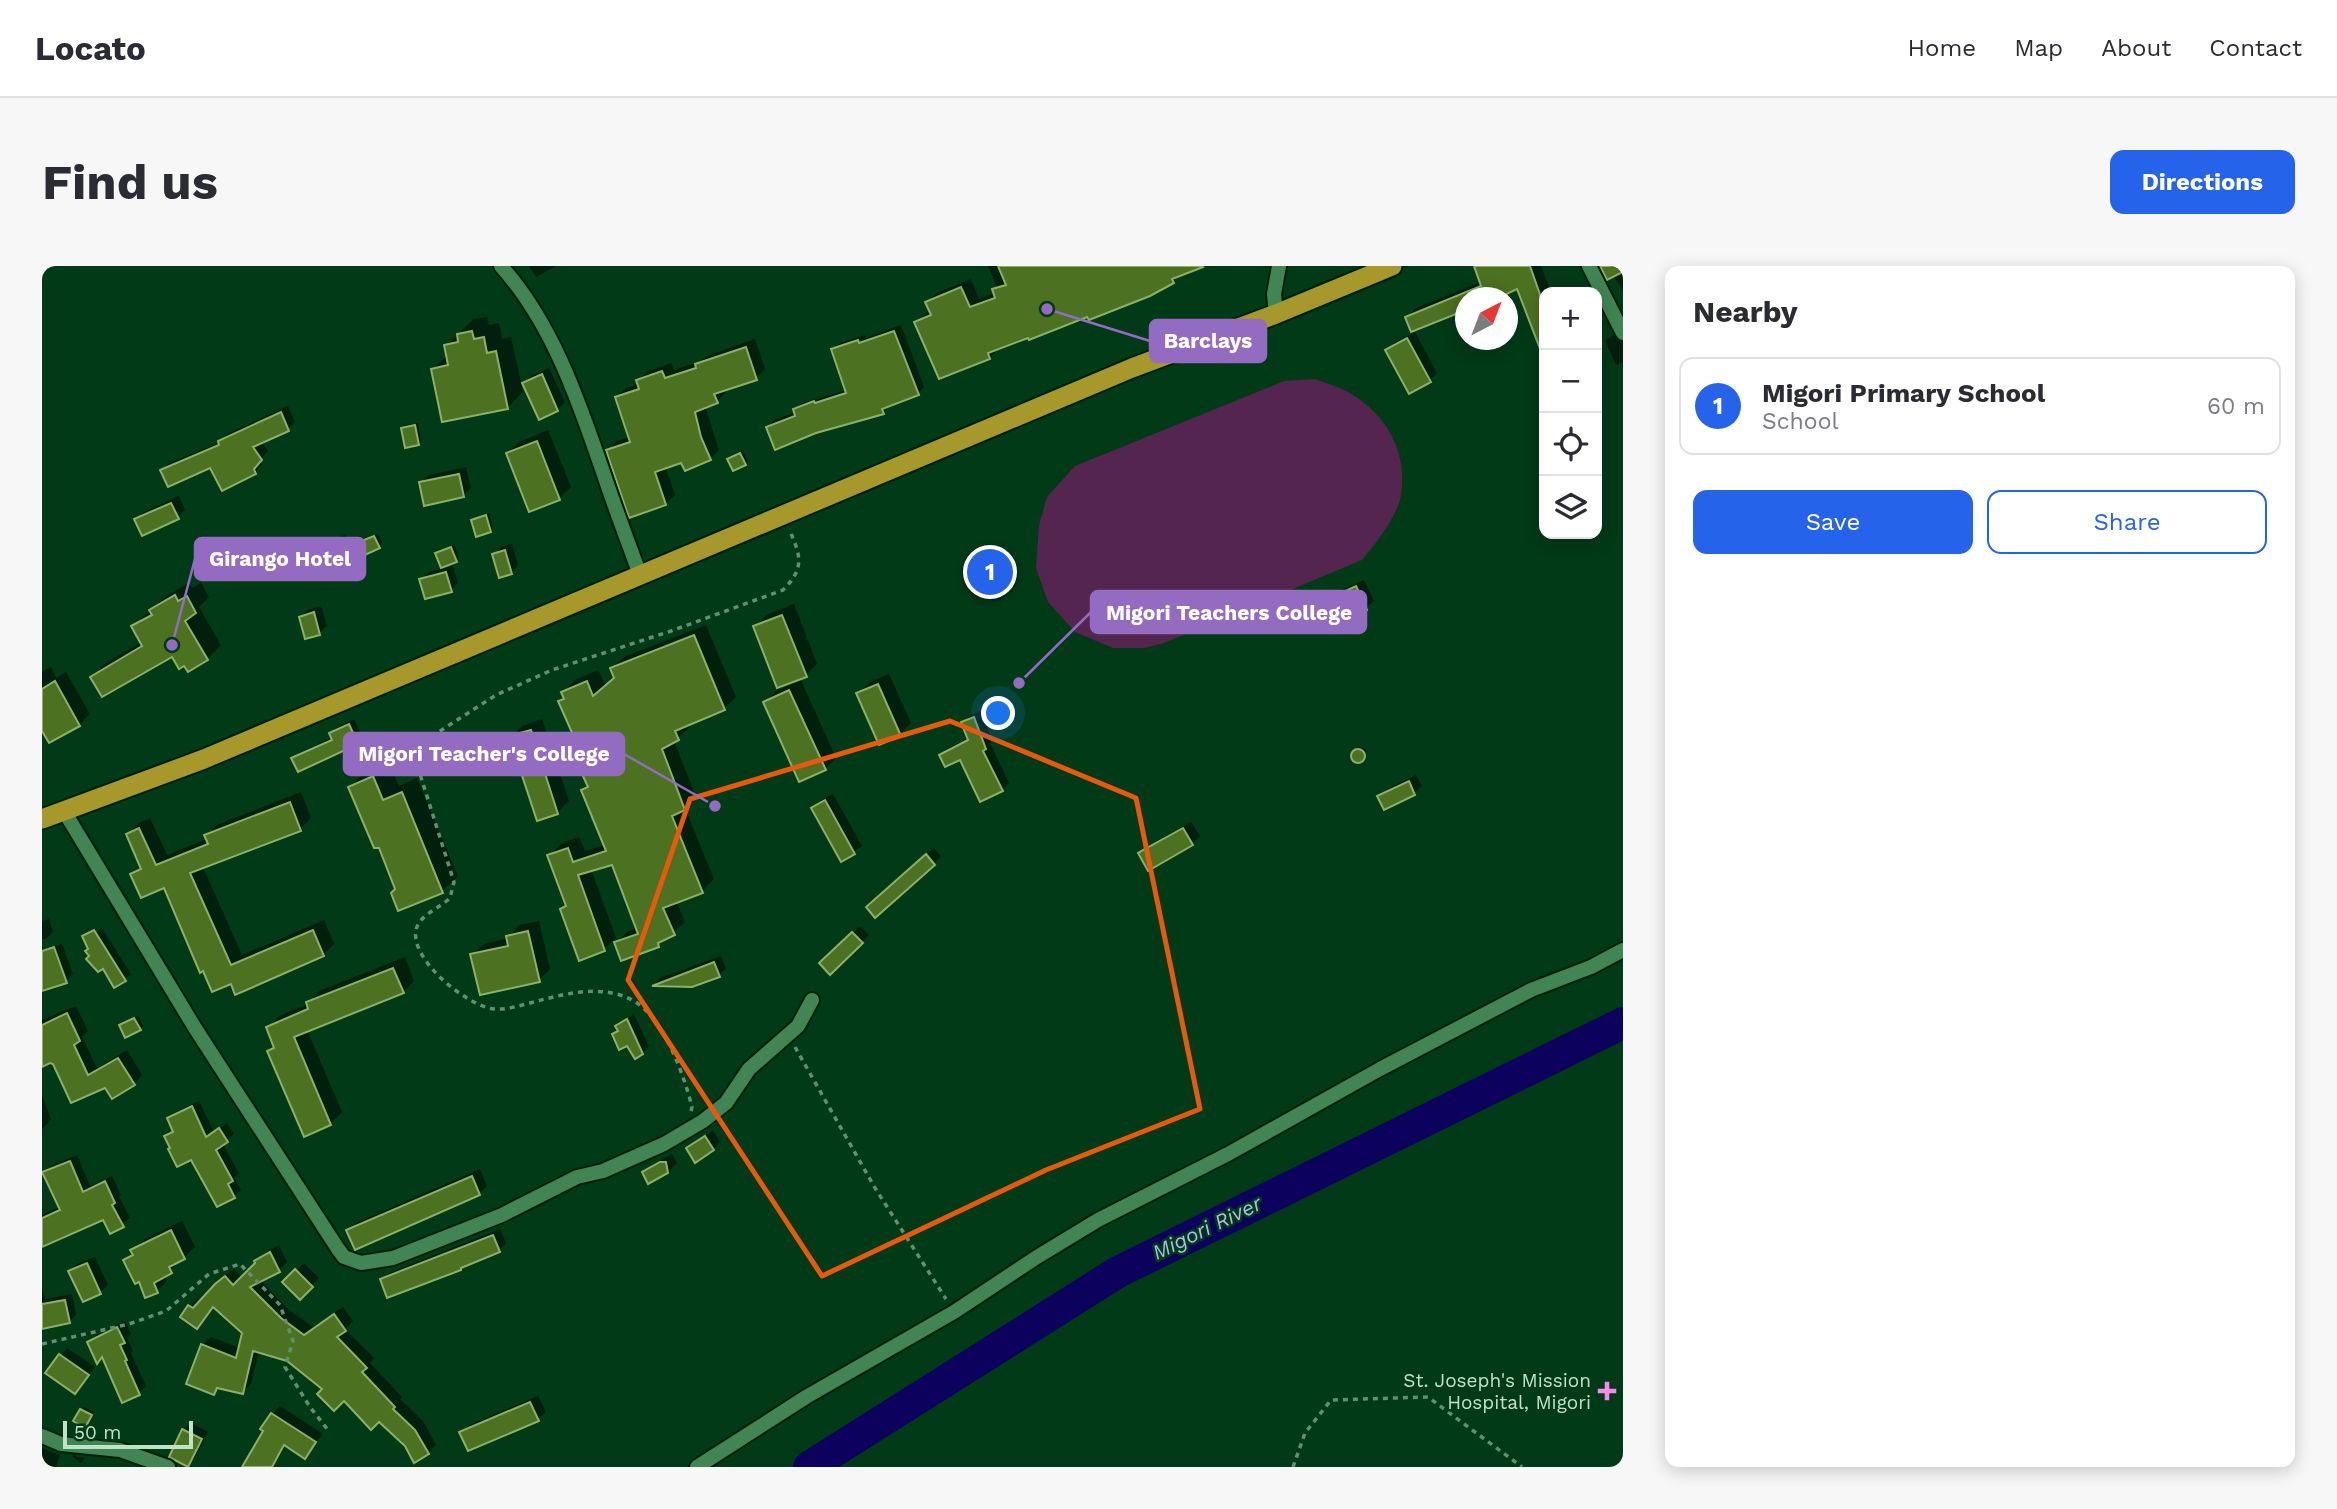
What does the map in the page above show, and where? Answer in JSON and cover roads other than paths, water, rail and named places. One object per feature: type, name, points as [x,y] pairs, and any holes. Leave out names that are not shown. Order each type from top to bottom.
[{"type":"highway","points":[[42,819],[204,758],[555,613],[1132,368],[1276,314],[1392,266]]},
{"type":"street","points":[[501,266],[526,297],[556,350],[588,426],[640,575]]},
{"type":"street","points":[[1276,314],[1274,294],[1279,266]]},
{"type":"street","points":[[1589,266],[1621,325]]},
{"type":"street","points":[[64,811],[265,1139],[330,1239],[344,1257],[351,1261],[369,1263],[393,1258],[502,1215],[577,1177],[623,1163],[685,1132],[726,1103],[761,1055],[789,1035],[806,1013],[812,1000]]},
{"type":"street","points":[[697,1467],[806,1397],[954,1312],[1098,1220],[1228,1154],[1380,1069],[1511,1001],[1591,967],[1623,950]]},
{"type":"street","points":[[42,1436],[61,1444],[120,1450],[168,1467]]},
{"type":"waterway","name":"Migori River","points":[[809,1467],[1118,1272],[1623,1023]]},
{"type":"place","name":"Barclays","points":[[1047,309]]},
{"type":"place","name":"Migori Primary School","points":[[990,572]]},
{"type":"place","name":"Girango Hotel","points":[[172,645]]},
{"type":"place","name":"Migori Teachers College","points":[[1019,683]]},
{"type":"place","name":"Migori Teacher's College","points":[[715,806]]},
{"type":"place","name":"St. Joseph's Mission Hospital, Migori","points":[[1607,1391]]}]
